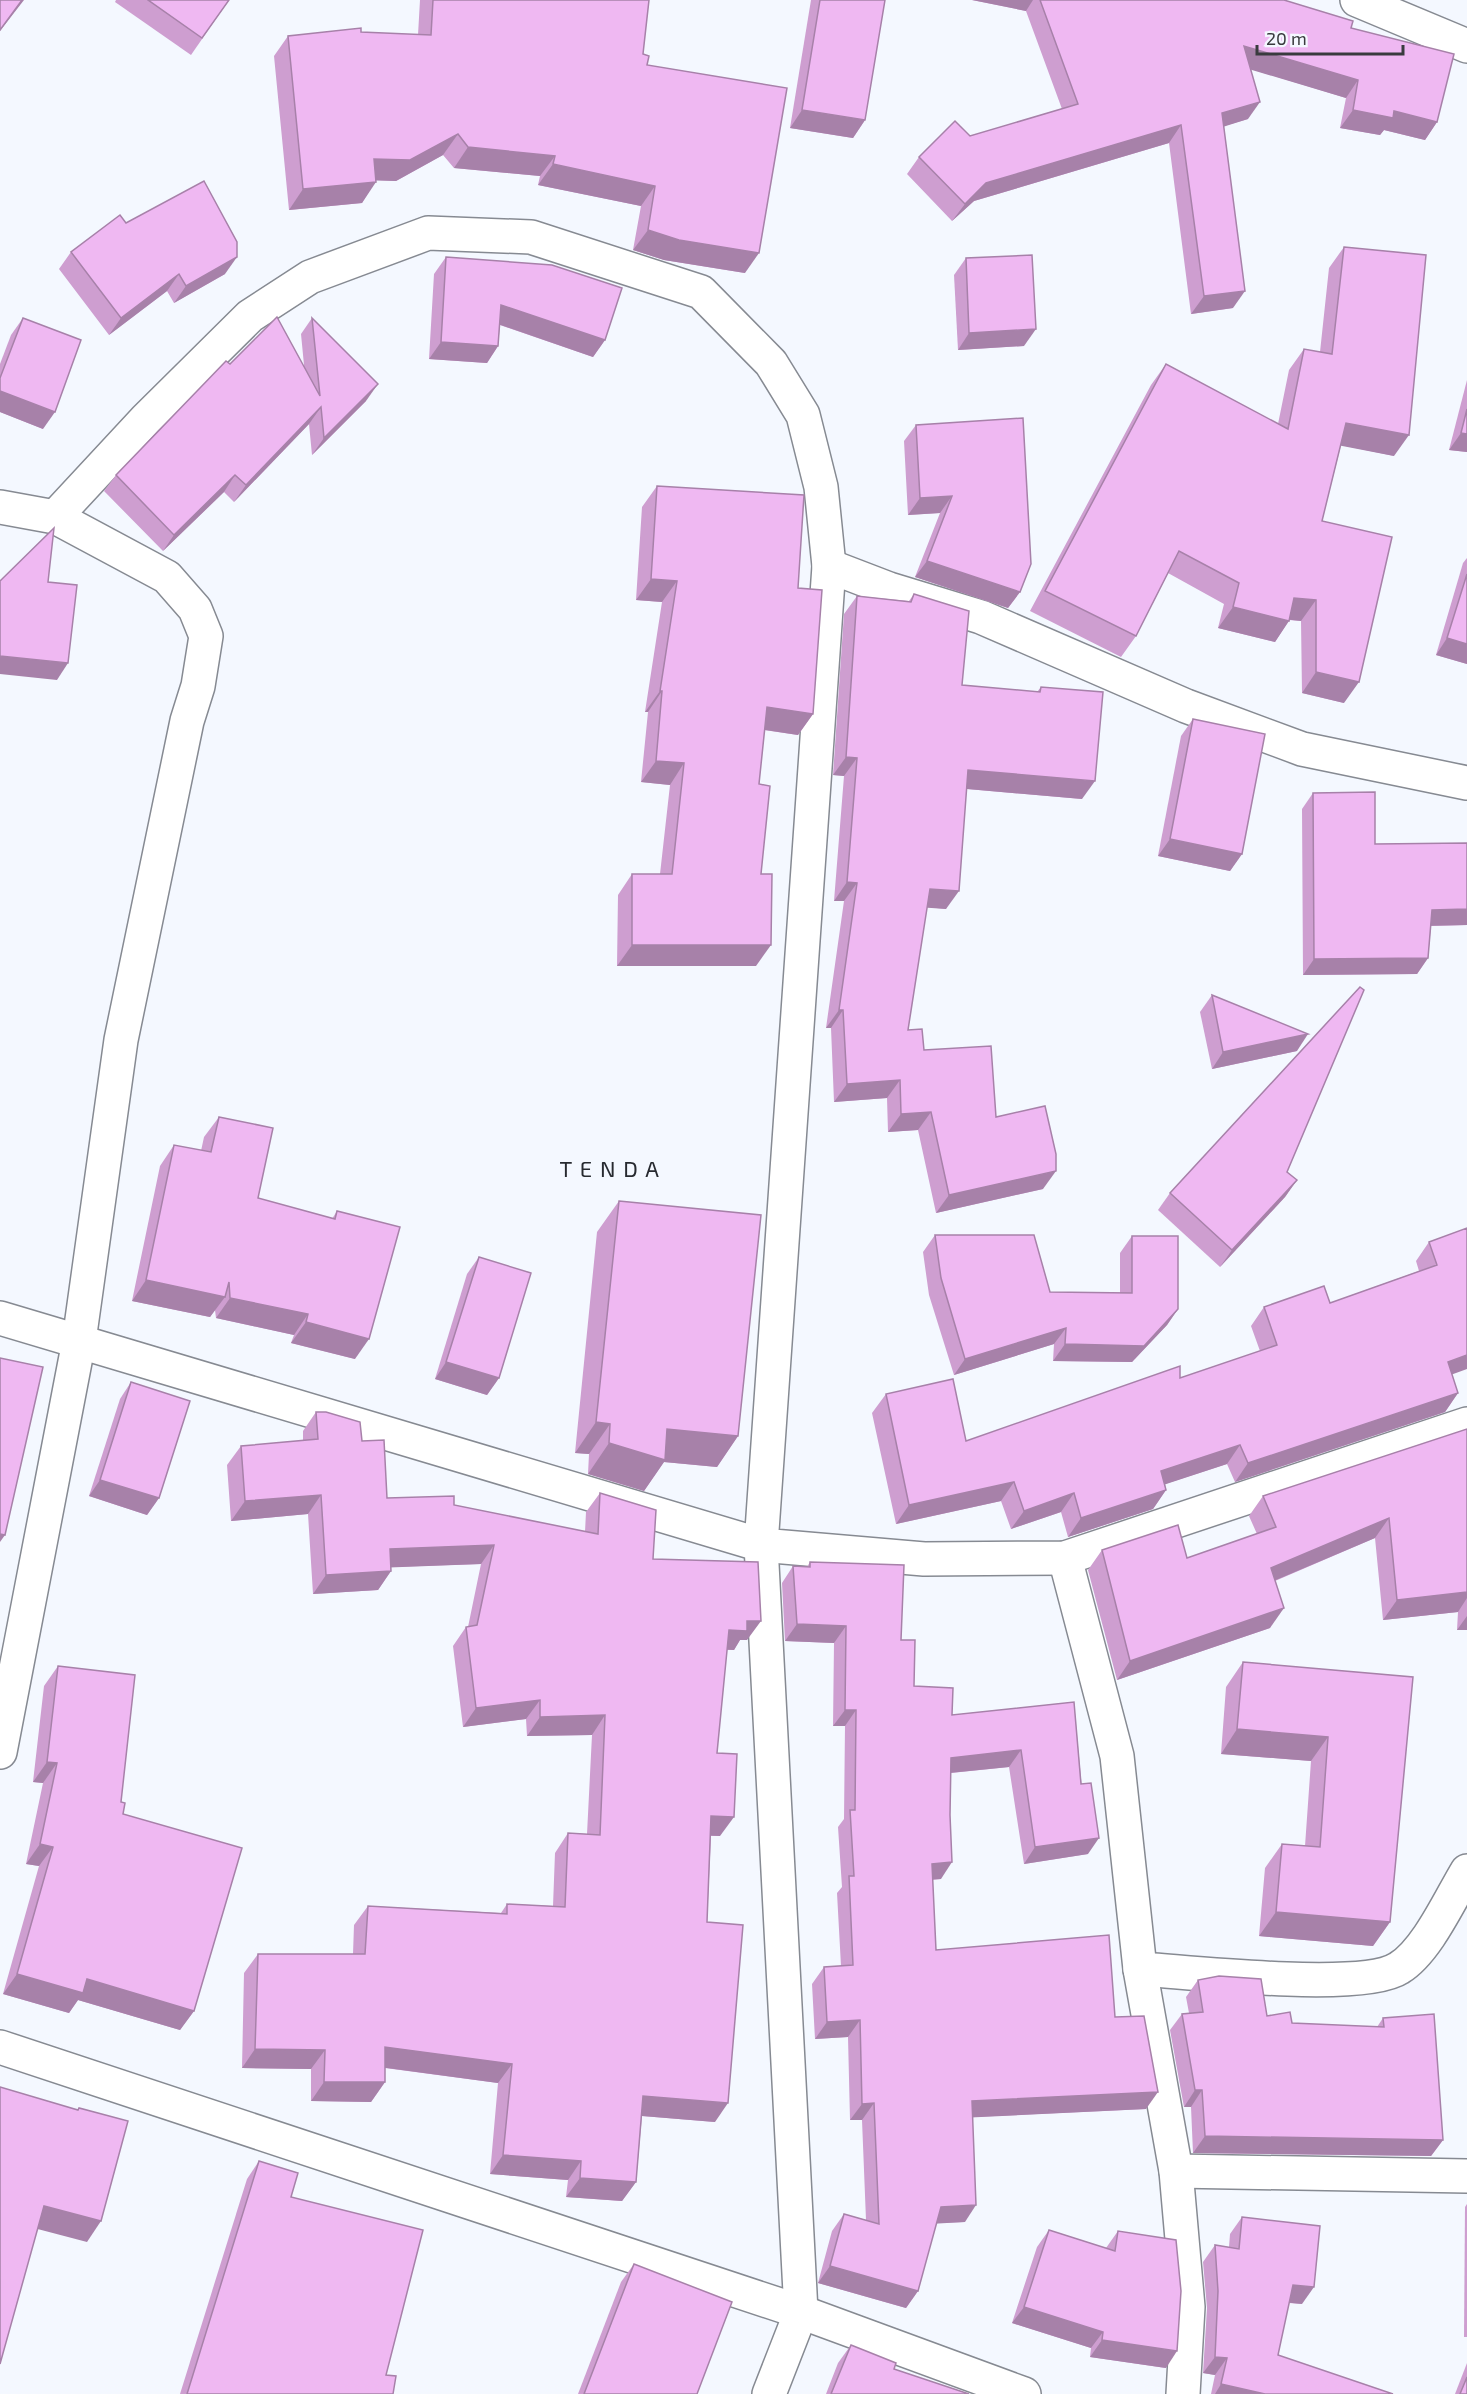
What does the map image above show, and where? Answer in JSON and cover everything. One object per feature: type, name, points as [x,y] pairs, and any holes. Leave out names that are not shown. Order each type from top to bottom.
[{"type":"street","points":[[1357,0],[1467,46]]},
{"type":"street","points":[[55,517],[146,419],[250,316],[310,277],[428,232],[531,237],[701,292],[771,363],[803,415],[821,487],[829,566],[762,1545],[801,2312],[769,2394]]},
{"type":"street","points":[[0,507],[55,517],[167,577],[195,609],[206,636],[198,686],[187,721],[121,1040],[79,1341],[0,1752]]},
{"type":"street","points":[[829,566],[889,589],[981,617],[1186,706],[1302,749],[1467,783]]},
{"type":"street","points":[[0,1318],[762,1545],[924,1559],[1065,1558],[1467,1424]]},
{"type":"street","points":[[1065,1558],[1117,1756],[1140,1969],[1176,2171],[1188,2307],[1183,2394]]},
{"type":"street","points":[[1140,1969],[1317,1980],[1384,1976],[1400,1968],[1417,1953],[1467,1871]]},
{"type":"street","points":[[0,2047],[801,2312],[1024,2394]]},
{"type":"street","points":[[1176,2171],[1467,2176]]},
{"type":"building","points":[[0,0],[22,0],[0,30]]},
{"type":"building","points":[[148,0],[229,0],[202,38]]},
{"type":"building","points":[[433,0],[649,0],[643,54],[649,56],[647,65],[787,88],[759,253],[679,240],[648,230],[655,186],[553,164],[555,156],[468,147],[458,134],[410,160],[374,159],[376,182],[303,189],[288,36],[361,28],[361,32],[431,35]]},
{"type":"building","points":[[820,0],[885,0],[865,120],[802,110]]},
{"type":"building","points":[[1040,0],[1284,0],[1353,21],[1351,28],[1454,54],[1437,122],[1394,111],[1393,118],[1353,110],[1358,80],[1244,46],[1260,102],[1222,113],[1245,291],[1204,296],[1181,125],[986,183],[965,204],[919,157],[955,121],[970,136],[1078,104]]},
{"type":"building","points":[[204,181],[237,242],[237,257],[186,286],[179,274],[121,318],[71,252],[120,215],[126,223]]},
{"type":"building","points":[[1344,247],[1426,255],[1409,435],[1346,423],[1322,521],[1392,537],[1359,682],[1316,672],[1316,600],[1294,598],[1289,621],[1233,607],[1239,583],[1179,551],[1136,636],[1045,591],[1166,364],[1288,429],[1304,349],[1332,354]]},
{"type":"building","points":[[1032,255],[1036,329],[969,333],[966,258]]},
{"type":"building","points":[[446,257],[552,265],[622,288],[605,340],[501,305],[498,346],[441,342]]},
{"type":"building","points":[[277,317],[320,396],[312,318],[378,384],[324,438],[321,407],[246,485],[235,475],[174,535],[116,475],[226,361],[230,364]]},
{"type":"building","points":[[23,318],[81,340],[55,412],[0,391],[0,378]]},
{"type":"building","points":[[1467,409],[1467,434],[1461,433]]},
{"type":"building","points":[[1023,418],[1031,564],[1020,592],[927,561],[952,496],[920,498],[916,425]]},
{"type":"building","points":[[657,486],[804,495],[798,588],[822,590],[813,714],[767,707],[759,784],[770,786],[761,874],[772,874],[771,945],[632,945],[632,874],[672,874],[684,763],[656,761],[662,691],[660,691],[677,581],[651,579]]},
{"type":"building","points":[[54,528],[48,582],[77,585],[68,663],[0,656],[0,581]]},
{"type":"building","points":[[1467,574],[1467,644],[1447,638]]},
{"type":"building","points":[[914,594],[969,611],[962,685],[1040,692],[1041,687],[1103,692],[1095,781],[968,770],[959,891],[930,889],[908,1030],[922,1029],[924,1050],[991,1046],[996,1117],[1045,1106],[1056,1154],[1056,1171],[949,1195],[931,1112],[901,1114],[900,1080],[847,1084],[843,1010],[839,1010],[857,883],[847,882],[857,758],[846,757],[857,596],[911,602]]},
{"type":"building","points":[[1193,719],[1265,734],[1242,854],[1170,839]]},
{"type":"building","points":[[1375,792],[1375,844],[1467,843],[1467,909],[1432,910],[1428,958],[1314,959],[1313,793]]},
{"type":"building","points":[[1360,987],[1364,990],[1287,1172],[1297,1180],[1232,1250],[1170,1193]]},
{"type":"building","points":[[1212,995],[1308,1034],[1223,1052]]},
{"type":"building","points":[[219,1117],[273,1128],[258,1198],[335,1219],[337,1211],[400,1227],[369,1339],[306,1322],[308,1314],[230,1298],[229,1282],[225,1297],[146,1280],[174,1145],[211,1152]]},
{"type":"building","points":[[619,1201],[761,1215],[738,1436],[667,1429],[665,1460],[609,1443],[610,1424],[596,1422]]},
{"type":"building","points":[[1467,1228],[1467,1355],[1448,1362],[1458,1393],[1248,1463],[1240,1445],[1161,1471],[1166,1490],[1081,1518],[1074,1493],[1024,1511],[1014,1482],[909,1505],[886,1394],[953,1379],[966,1441],[1180,1366],[1180,1378],[1277,1345],[1264,1307],[1324,1286],[1330,1303],[1437,1265],[1429,1242]]},
{"type":"building","points":[[935,1235],[1034,1235],[1050,1292],[1132,1293],[1132,1236],[1178,1236],[1178,1309],[1144,1346],[1065,1344],[1066,1328],[965,1359],[941,1278]]},
{"type":"building","points":[[479,1257],[531,1273],[499,1378],[446,1362]]},
{"type":"building","points":[[0,1358],[43,1367],[5,1535],[0,1534]]},
{"type":"building","points":[[131,1382],[190,1401],[159,1498],[100,1480]]},
{"type":"building","points":[[316,1412],[326,1412],[360,1422],[362,1441],[384,1440],[387,1498],[454,1496],[454,1505],[598,1534],[600,1493],[656,1510],[653,1559],[758,1562],[761,1621],[747,1621],[747,1631],[729,1630],[717,1753],[737,1754],[734,1817],[711,1816],[707,1922],[743,1925],[728,2103],[643,2096],[636,2182],[580,2178],[581,2161],[503,2155],[512,2064],[385,2047],[385,2082],[324,2082],[325,2050],[255,2049],[258,1954],[365,1954],[368,1906],[507,1914],[507,1904],[565,1907],[568,1833],[600,1835],[605,1715],[540,1717],[540,1700],[476,1708],[466,1627],[477,1625],[494,1545],[390,1549],[391,1571],[326,1575],[321,1495],[245,1501],[241,1446],[318,1439]]},
{"type":"building","points":[[1467,1429],[1467,1592],[1397,1600],[1389,1518],[1271,1568],[1284,1608],[1130,1661],[1102,1550],[1178,1525],[1187,1558],[1276,1527],[1263,1496]]},
{"type":"building","points":[[810,1562],[904,1565],[901,1640],[915,1640],[914,1686],[953,1688],[952,1715],[1074,1702],[1081,1784],[1091,1783],[1099,1838],[1035,1847],[1021,1750],[951,1758],[952,1862],[932,1864],[936,1950],[1109,1935],[1115,2017],[1144,2016],[1158,2092],[972,2101],[976,2205],[941,2207],[918,2291],[830,2266],[844,2214],[879,2224],[874,2103],[862,2104],[860,2020],[827,2022],[824,1967],[853,1965],[849,1876],[854,1876],[850,1810],[855,1810],[856,1710],[845,1710],[846,1626],[797,1624],[793,1566],[810,1567]]},
{"type":"building","points":[[1243,1662],[1413,1677],[1390,1922],[1276,1912],[1282,1844],[1320,1847],[1328,1737],[1237,1729]]},
{"type":"building","points":[[58,1666],[135,1675],[121,1802],[125,1803],[123,1814],[242,1848],[194,2011],[87,1979],[83,1993],[17,1974],[53,1847],[40,1844],[57,1763],[47,1762]]},
{"type":"building","points":[[1219,1976],[1261,1979],[1267,2016],[1290,2012],[1292,2023],[1384,2027],[1383,2018],[1434,2014],[1443,2140],[1205,2136],[1202,2090],[1195,2090],[1182,2014],[1203,2012],[1198,1980]]},
{"type":"building","points":[[0,2087],[78,2110],[79,2108],[128,2121],[101,2221],[44,2206],[0,2364]]},
{"type":"building","points":[[259,2161],[298,2173],[291,2197],[423,2230],[386,2375],[396,2376],[393,2394],[187,2394]]},
{"type":"building","points":[[1242,2217],[1320,2226],[1314,2287],[1293,2285],[1278,2355],[1393,2394],[1265,2394],[1221,2384],[1227,2358],[1215,2357],[1218,2291],[1215,2245],[1239,2249]]},
{"type":"building","points":[[1049,2230],[1115,2251],[1118,2231],[1176,2240],[1181,2291],[1177,2351],[1102,2340],[1103,2332],[1024,2307]]},
{"type":"building","points":[[634,2264],[732,2302],[697,2394],[584,2394]]},
{"type":"building","points":[[851,2345],[896,2363],[894,2369],[969,2394],[831,2394]]},
{"type":"building","points":[[1467,2377],[1467,2394],[1460,2394]]},
{"type":"district","name":"T E N D A","points":[[610,1168]]}]
